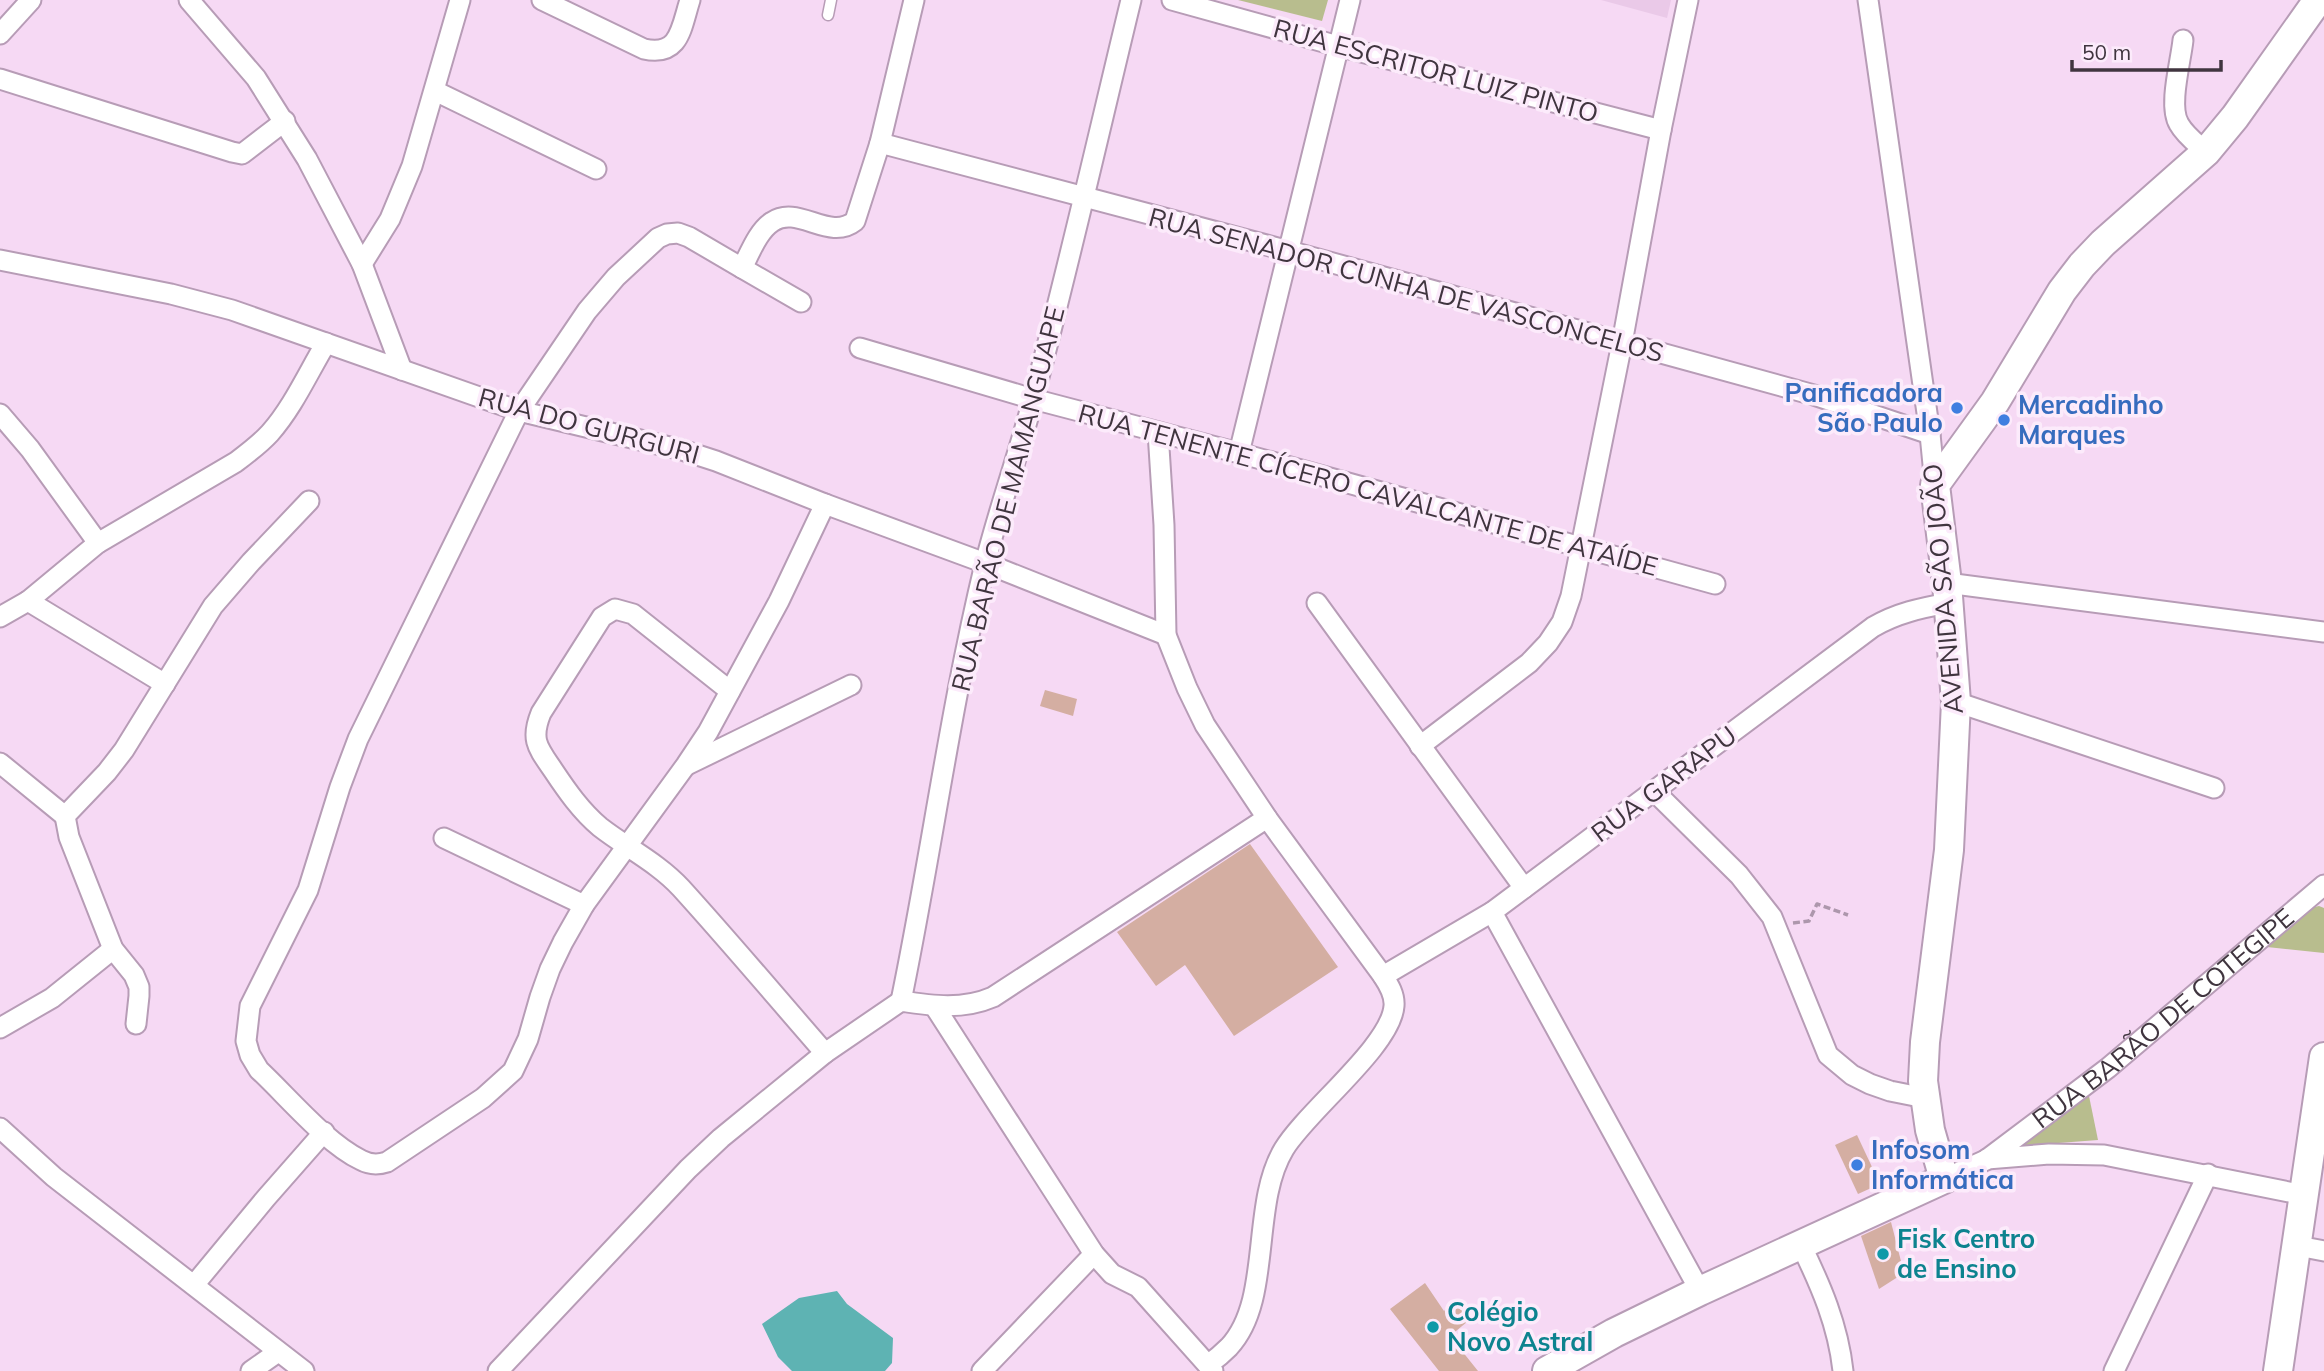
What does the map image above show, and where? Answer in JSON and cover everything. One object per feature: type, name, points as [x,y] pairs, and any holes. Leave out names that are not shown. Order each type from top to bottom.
[{"type":"main road","points":[[1935,485],[1994,402],[2062,291],[2082,265],[2103,243],[2206,152],[2235,117],[2318,0]]},
{"type":"main road","name":"AVENIDA SÃO JOÃO","points":[[1935,485],[1948,593],[1956,702],[1949,849],[1923,1061],[1930,1130],[1944,1179]]},
{"type":"main road","points":[[2278,1371],[2311,1249],[2304,1195],[2324,1057]]},
{"type":"main road","name":"RUA BARÃO DE COTEGIPE","points":[[1547,1371],[1614,1333],[1700,1291],[1944,1179]]},
{"type":"street","points":[[0,34],[31,0]]},
{"type":"street","points":[[189,0],[256,78],[307,159],[362,264],[402,370]]},
{"type":"street","points":[[362,264],[390,219],[412,166],[460,0]]},
{"type":"street","points":[[542,0],[644,49],[656,52],[665,50],[678,36],[690,0]]},
{"type":"street","points":[[742,268],[759,237],[774,220],[782,217],[793,218],[836,229],[848,227],[856,221],[880,143],[914,0]]},
{"type":"street","name":"RUA BARÃO DE MAMANGUAPE","points":[[901,1001],[918,920],[952,719],[985,563],[1033,399],[1131,0]]},
{"type":"street","name":"RUA ESCRITOR LUIZ PINTO","points":[[1171,0],[1661,130]]},
{"type":"street","points":[[1239,453],[1350,0]]},
{"type":"street","points":[[1420,746],[1529,663],[1549,643],[1562,622],[1572,596],[1688,0]]},
{"type":"street","name":"AVENIDA SÃO JOÃO","points":[[1868,0],[1935,485]]},
{"type":"street","points":[[2183,40],[2175,116],[2186,134],[2206,152]]},
{"type":"street","points":[[0,79],[242,154],[285,121]]},
{"type":"street","points":[[435,91],[596,169]]},
{"type":"street","name":"RUA SENADOR CUNHA DE VASCONCELOS","points":[[880,143],[1289,251],[1814,395],[1930,434]]},
{"type":"street","points":[[801,302],[689,237],[678,233],[667,234],[658,238],[616,277],[587,311],[519,411],[358,739],[308,890],[250,1006],[246,1041],[259,1070],[324,1132],[361,1160],[379,1165],[387,1162],[484,1098],[513,1071],[528,1039],[550,969],[584,905],[687,765],[779,601],[825,505]]},
{"type":"street","name":"RUA DO GURGURI","points":[[0,260],[172,294],[232,310],[519,411],[682,450],[985,563],[1166,635]]},
{"type":"street","points":[[0,617],[28,601],[98,543],[254,449],[282,416],[326,343]]},
{"type":"street","name":"RUA TENENTE CÍCERO CAVALCANTE DE ATAÍDE","points":[[860,348],[1033,399],[1715,584]]},
{"type":"street","points":[[0,414],[30,449],[98,543]]},
{"type":"street","points":[[935,1007],[1094,1255],[1112,1274],[1138,1287],[1211,1368],[1230,1346],[1249,1310],[1267,1199],[1281,1154],[1295,1132],[1360,1063],[1385,1030],[1394,1007],[1383,976],[1268,818],[1205,725],[1186,688],[1166,635],[1164,525],[1158,432]]},
{"type":"street","points":[[65,816],[124,750],[219,599],[309,501]]},
{"type":"street","name":"RUA GARAPU","points":[[1383,976],[1492,912],[1873,627],[1948,593],[2324,632]]},
{"type":"street","points":[[28,601],[165,684]]},
{"type":"street","points":[[1317,603],[1524,888]]},
{"type":"street","points":[[730,691],[633,614],[614,609],[602,617],[541,713],[536,726],[537,746],[571,797],[599,826],[651,862],[679,886],[825,1053]]},
{"type":"street","points":[[687,765],[851,685]]},
{"type":"street","points":[[1956,702],[2214,788]]},
{"type":"street","points":[[0,763],[65,816],[69,837],[113,949],[134,975],[139,996],[135,1024]]},
{"type":"street","points":[[1654,791],[1739,875],[1772,917],[1828,1055],[1852,1075],[1870,1083],[1890,1091],[1925,1098]]},
{"type":"street","points":[[498,1371],[688,1169],[755,1108],[825,1053],[901,1001],[935,1007],[976,1004],[1001,992],[1268,818]]},
{"type":"street","points":[[444,838],[584,905]]},
{"type":"street","name":"RUA BARÃO DE COTEGIPE","points":[[1944,1179],[1986,1160],[2108,1068],[2324,885]]},
{"type":"street","points":[[1492,912],[1700,1291]]},
{"type":"street","points":[[0,1028],[52,998],[113,949]]},
{"type":"street","points":[[0,1128],[54,1177],[303,1371]]},
{"type":"street","points":[[194,1285],[324,1132]]},
{"type":"street","points":[[1986,1160],[2049,1154],[2104,1155],[2304,1195]]},
{"type":"street","points":[[2114,1371],[2208,1174]]},
{"type":"street","points":[[1801,1245],[1830,1310],[1843,1371]]},
{"type":"street","points":[[982,1371],[1094,1255]]},
{"type":"street","points":[[251,1371],[278,1352]]},
{"type":"lane","points":[[828,15],[831,0]]},
{"type":"path","points":[[1776,926],[1809,920],[1817,904],[1848,915]]},
{"type":"shaded area","points":[[1238,0],[1328,0],[1322,21]]},
{"type":"shaded area","points":[[1601,0],[1671,0],[1667,18]]},
{"type":"shaded area","points":[[2319,906],[2324,908],[2324,953],[2267,947],[2305,909]]},
{"type":"shaded area","points":[[2089,1096],[2098,1140],[2018,1146]]},
{"type":"shaded area","points":[[837,1291],[847,1304],[893,1338],[892,1363],[885,1371],[792,1371],[778,1357],[762,1324],[799,1298]]},
{"type":"building","points":[[1045,690],[1077,699],[1073,716],[1040,706]]},
{"type":"building","points":[[1250,844],[1338,967],[1234,1036],[1185,965],[1156,986],[1117,932]]},
{"type":"building","name":"Infosom Informática","points":[[1857,1135],[1880,1184],[1858,1194],[1835,1145]]},
{"type":"building","name":"Fisk Centro de Ensino","points":[[1891,1222],[1904,1273],[1879,1289],[1861,1236]]},
{"type":"building","name":"Colégio Novo Astral","points":[[1425,1283],[1444,1311],[1453,1303],[1458,1308],[1464,1303],[1473,1317],[1450,1336],[1478,1371],[1439,1371],[1390,1309]]},
{"type":"place","name":"Panificadora São Paulo","points":[[1957,408]]},
{"type":"place","name":"Mercadinho Marques","points":[[2004,420]]},
{"type":"place","name":"Infosom Informática","points":[[1857,1165]]},
{"type":"place","name":"Fisk Centro de Ensino","points":[[1883,1254]]},
{"type":"place","name":"Colégio Novo Astral","points":[[1433,1327]]}]
